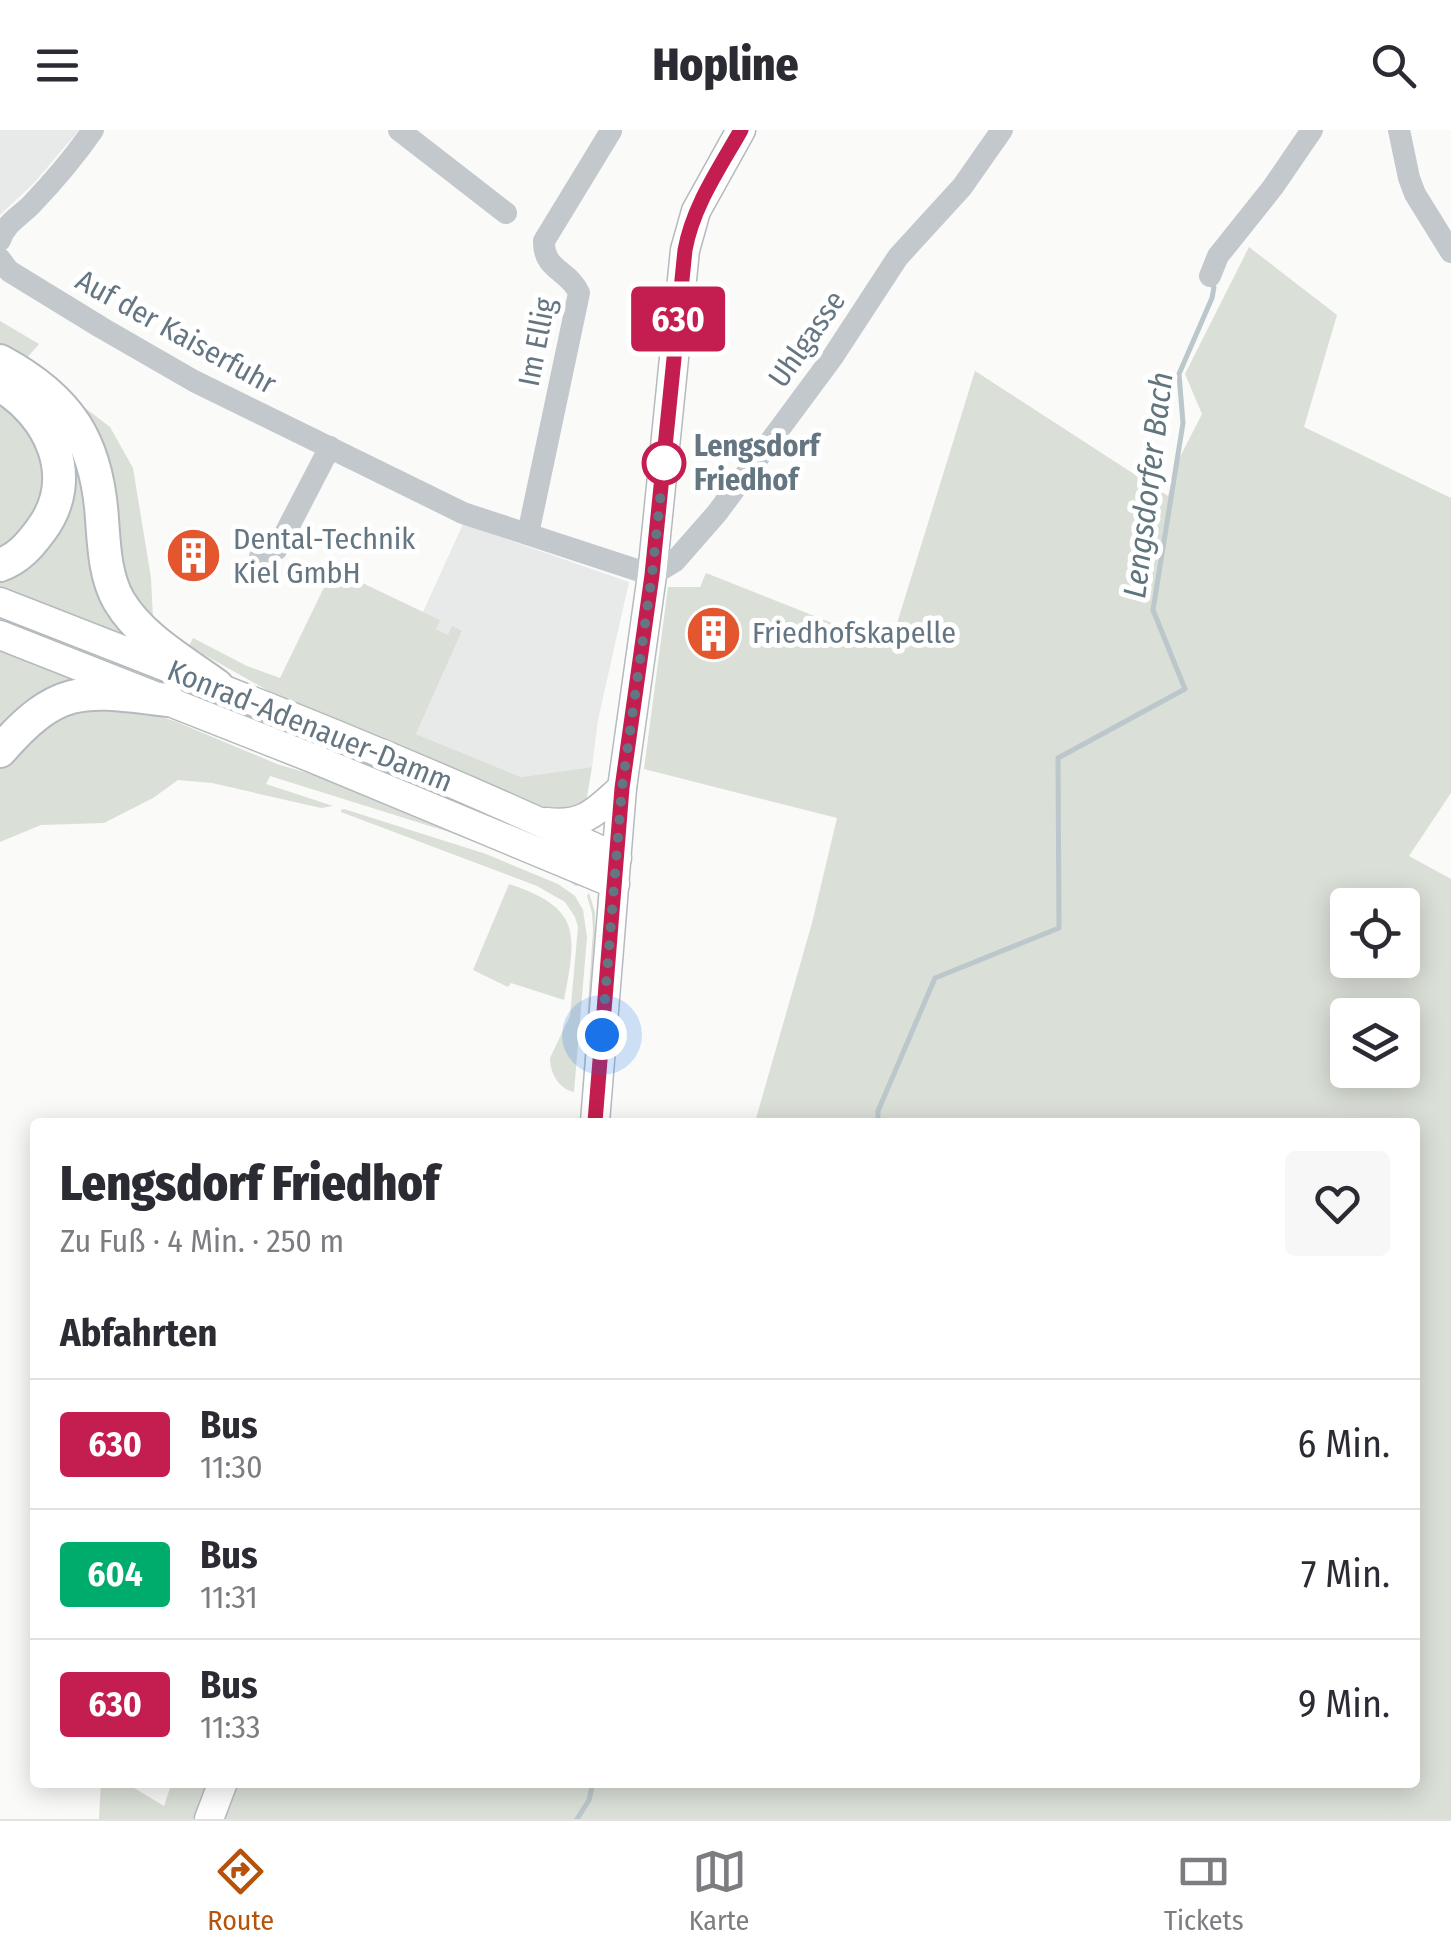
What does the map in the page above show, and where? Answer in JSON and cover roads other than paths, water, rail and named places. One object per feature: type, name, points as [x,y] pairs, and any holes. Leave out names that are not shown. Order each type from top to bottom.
[{"type":"highway","points":[[0,362],[56,399],[87,442],[100,492],[104,557],[118,600],[147,636],[216,686]]},
{"type":"highway","points":[[0,385],[34,412],[51,438],[59,459],[60,482],[56,504],[30,546],[0,564]]},
{"type":"highway","points":[[0,751],[19,729],[48,706],[77,694],[102,692],[168,700]]},
{"type":"main road","points":[[594,1118],[622,788],[652,575],[688,232],[740,130]]},
{"type":"main road","name":"Konrad-Adenauer-Damm","points":[[0,602],[216,686],[540,821],[616,871]]},
{"type":"main road","name":"Konrad-Adenauer-Damm","points":[[0,635],[450,814],[586,874],[616,871]]},
{"type":"main road","points":[[540,821],[564,825],[578,822],[622,788]]},
{"type":"main road","points":[[209,1819],[221,1788]]},
{"type":"street","points":[[0,240],[3,231],[28,208],[93,130]]},
{"type":"street","points":[[399,130],[506,213]]},
{"type":"street","name":"Im Ellig","points":[[528,534],[578,293],[575,284],[548,260],[544,241],[612,130]]},
{"type":"street","name":"Uhlgasse","points":[[652,575],[675,561],[717,513],[832,358],[898,258],[962,187],[1002,130]]},
{"type":"street","points":[[1210,276],[1218,256],[1312,130]]},
{"type":"street","points":[[1399,130],[1409,178],[1451,252]]},
{"type":"street","name":"Auf der Kaiserfuhr","points":[[0,259],[10,271],[194,381],[464,513],[652,575]]},
{"type":"street","points":[[260,557],[277,549],[330,447]]},
{"type":"waterway","name":"Lengsdorfer Bach","points":[[878,1118],[935,978],[1059,928],[1058,758],[1185,689],[1153,610],[1183,423],[1179,374],[1212,298],[1214,287],[1210,283]]},
{"type":"waterway","name":"Lengsdorfer Bach","points":[[577,1819],[592,1788]]},
{"type":"place","name":"Lengsdorf Friedhof","points":[[664,463]]},
{"type":"place","name":"Dental-Technik Kiel GmbH","points":[[194,556]]},
{"type":"place","name":"Friedhofskapelle","points":[[713,633]]}]
